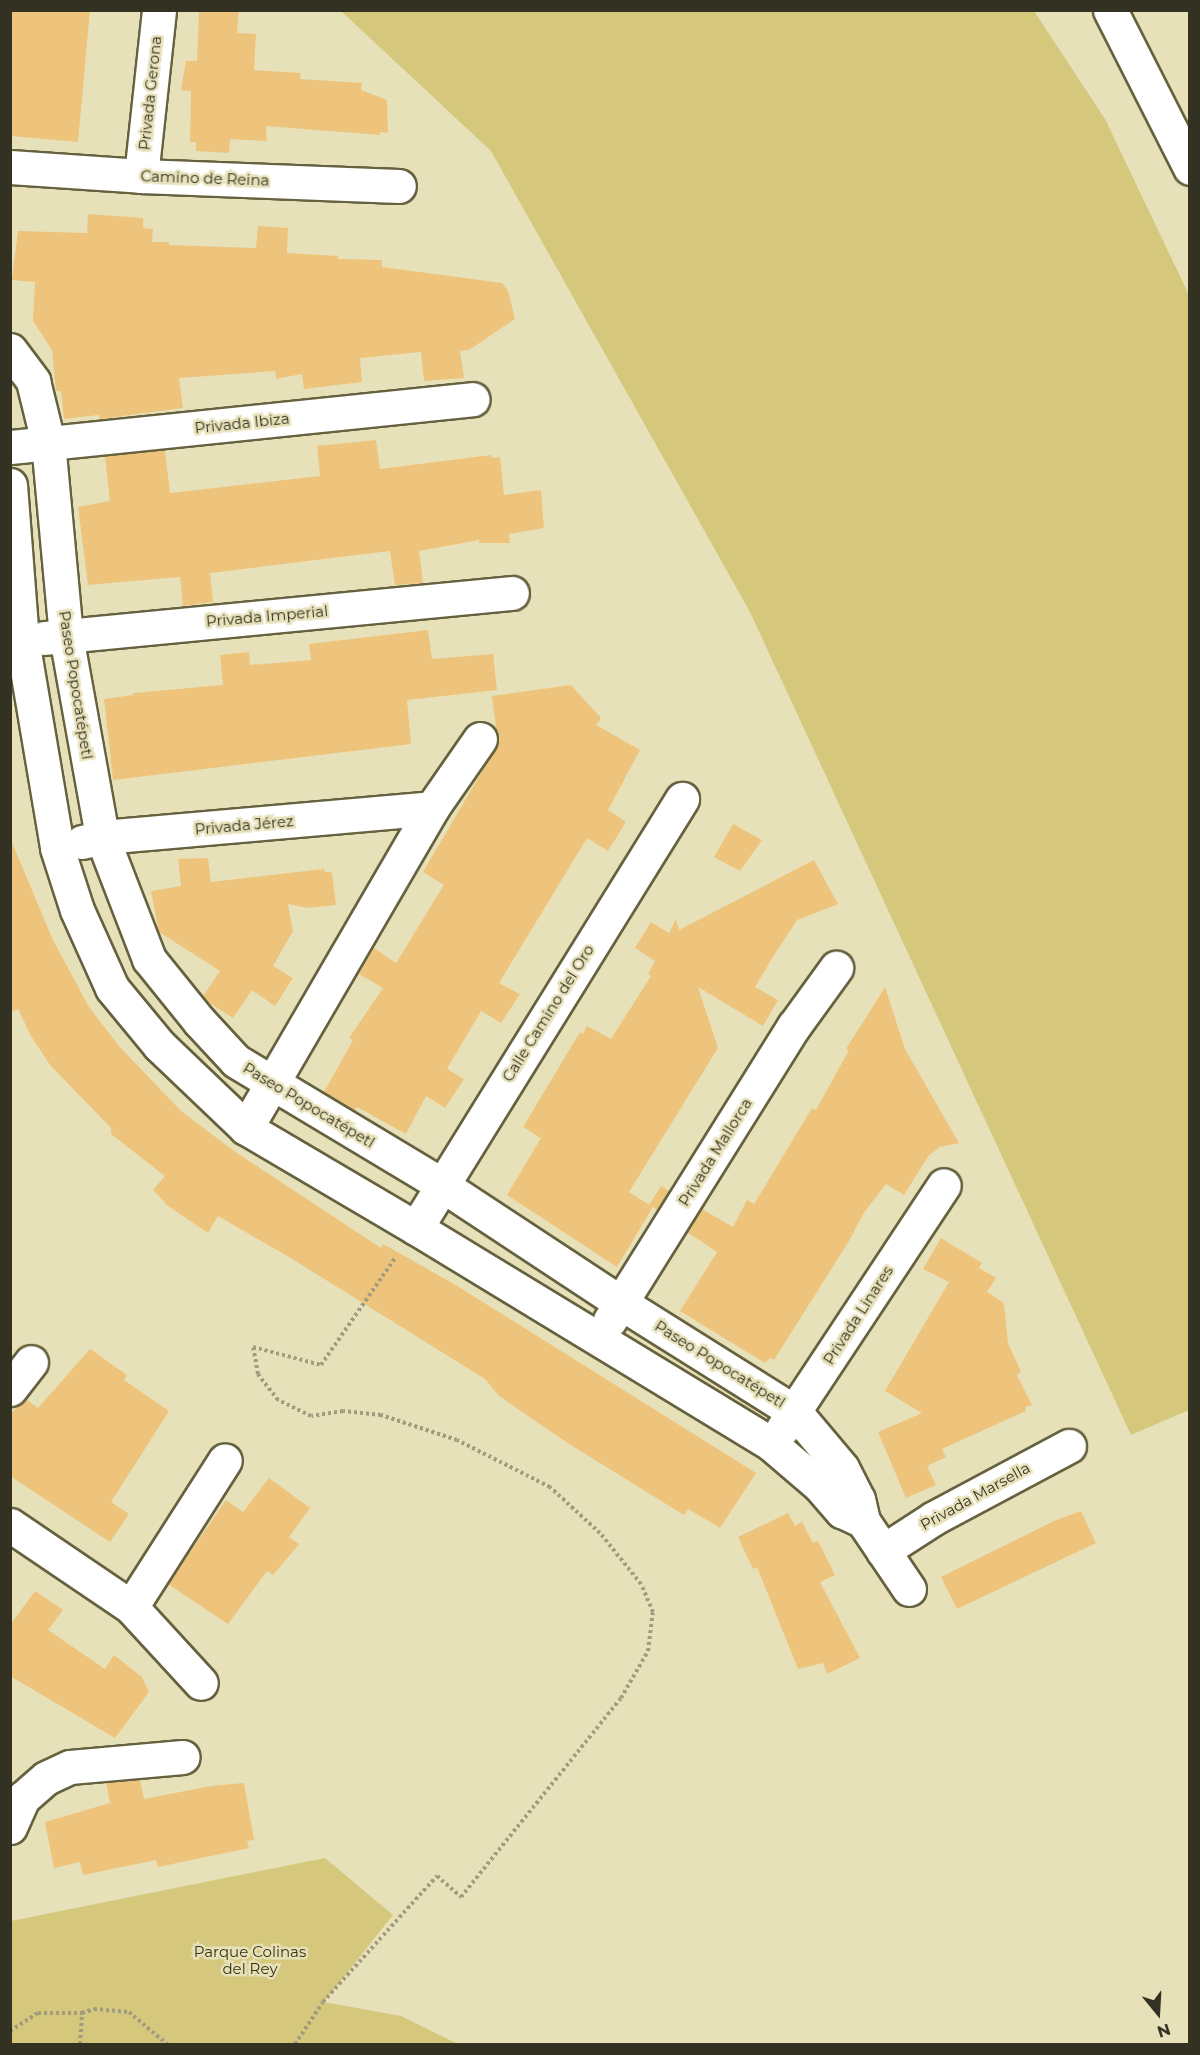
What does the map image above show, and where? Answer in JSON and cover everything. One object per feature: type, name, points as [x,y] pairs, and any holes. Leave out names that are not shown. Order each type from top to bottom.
[{"type":"street","name":"Privada Gerona","points":[[141,176],[159,10]]},
{"type":"street","points":[[1110,10],[1190,168]]},
{"type":"street","name":"Camino de Reina","points":[[10,167],[141,176],[399,186]]},
{"type":"street","name":"Paseo Popocatépetl","points":[[10,350],[33,381],[48,442],[66,636],[102,837],[149,959],[199,1021],[236,1061],[442,1185],[621,1303],[795,1412],[842,1468],[858,1499],[863,1521],[909,1589]]},
{"type":"street","name":"Privada Ibiza","points":[[10,447],[473,399]]},
{"type":"street","name":"Paseo Popocatépetl","points":[[10,485],[22,640],[57,848],[77,910],[112,988],[159,1045],[246,1128],[416,1228],[771,1444],[819,1485],[843,1511],[863,1521]]},
{"type":"street","name":"Privada Imperial","points":[[22,640],[512,593]]},
{"type":"street","points":[[246,1128],[432,808],[480,739]]},
{"type":"street","name":"Calle Camino del Oro","points":[[416,1228],[682,799]]},
{"type":"street","name":"Privada Jérez","points":[[57,848],[102,837],[432,808]]},
{"type":"street","name":"Privada Mallorca","points":[[598,1339],[794,1026],[836,968]]},
{"type":"street","name":"Privada Linares","points":[[771,1444],[795,1412],[944,1185]]},
{"type":"street","points":[[10,1389],[31,1362]]},
{"type":"street","name":"Privada Marsella","points":[[883,1551],[934,1518],[1069,1446]]},
{"type":"street","points":[[131,1607],[225,1460]]},
{"type":"street","points":[[10,1524],[131,1607],[201,1683]]},
{"type":"street","points":[[10,1827],[23,1798],[46,1778],[70,1767],[183,1757]]},
{"type":"path","points":[[295,2044],[323,2002],[437,1876],[461,1897],[621,1698],[648,1651],[652,1612],[641,1584],[600,1533],[550,1487],[457,1440],[381,1415],[343,1411],[311,1416],[278,1400],[258,1374],[253,1347],[321,1365],[416,1228]]},
{"type":"path","points":[[10,2031],[38,2013],[82,2013],[94,2009],[129,2012],[166,2044]]},
{"type":"path","points":[[80,2044],[82,2013]]},
{"type":"green space","points":[[341,11],[1034,11],[1105,119],[1189,295],[1189,1410],[1131,1435],[750,612],[491,151]]},
{"type":"green space","name":"Parque Colinas del Rey","points":[[325,1858],[393,1915],[324,2002],[401,2016],[458,2044],[11,2044],[11,1921]]},
{"type":"building","points":[[10,10],[90,10],[78,142],[10,136]]},
{"type":"building","points":[[199,10],[239,10],[237,33],[256,34],[254,70],[301,73],[300,79],[362,83],[361,90],[387,100],[388,133],[380,132],[380,135],[266,126],[267,141],[230,139],[229,153],[196,151],[196,142],[190,142],[191,91],[181,90],[186,61],[197,61]]},
{"type":"building","points":[[88,214],[143,218],[143,228],[153,229],[152,242],[169,242],[169,245],[256,248],[258,226],[288,228],[287,253],[338,256],[338,259],[382,260],[382,267],[502,283],[508,291],[515,319],[469,350],[460,351],[464,378],[424,381],[421,352],[360,358],[362,382],[304,389],[302,374],[276,379],[275,371],[179,378],[183,408],[100,419],[99,415],[64,419],[61,391],[56,391],[52,350],[33,321],[35,282],[12,280],[18,231],[87,233]]},
{"type":"building","points":[[376,440],[380,469],[491,455],[492,458],[500,457],[504,495],[541,490],[544,528],[509,534],[510,543],[479,543],[479,540],[419,551],[423,583],[395,585],[390,551],[210,573],[213,602],[183,606],[180,577],[88,585],[78,507],[110,501],[105,456],[165,450],[170,493],[320,476],[317,446]]},
{"type":"building","points":[[428,630],[432,659],[493,654],[497,690],[407,700],[411,744],[113,780],[104,699],[133,695],[133,693],[223,685],[220,655],[249,652],[250,665],[311,660],[309,644]]},
{"type":"building","points":[[571,685],[601,718],[596,725],[640,750],[608,810],[626,822],[608,851],[587,838],[499,983],[520,994],[501,1023],[481,1011],[447,1069],[464,1079],[445,1108],[426,1096],[406,1134],[357,1107],[355,1110],[324,1092],[353,1040],[349,1038],[383,988],[359,974],[374,948],[396,963],[444,885],[423,872],[498,744],[492,696]]},
{"type":"building","points":[[733,824],[762,840],[740,871],[714,857]]},
{"type":"building","points":[[10,838],[53,940],[89,1007],[119,1046],[181,1111],[234,1151],[381,1248],[383,1244],[454,1284],[756,1473],[720,1528],[688,1509],[684,1515],[569,1444],[499,1396],[485,1379],[289,1257],[218,1216],[208,1233],[168,1206],[153,1190],[165,1176],[111,1134],[111,1128],[50,1065],[31,1036],[18,1009],[10,1012]]},
{"type":"building","points":[[208,858],[211,882],[324,869],[325,872],[332,872],[336,905],[308,908],[288,904],[293,931],[273,966],[293,978],[275,1006],[252,990],[233,1018],[208,1002],[203,996],[220,971],[159,932],[151,891],[181,886],[178,859]]},
{"type":"building","points":[[814,860],[838,904],[797,920],[771,960],[755,987],[778,1000],[763,1026],[698,987],[718,1048],[629,1192],[649,1205],[661,1186],[669,1191],[657,1210],[653,1207],[617,1267],[507,1195],[541,1138],[523,1127],[580,1032],[583,1034],[587,1026],[611,1039],[651,976],[648,974],[655,961],[635,948],[651,922],[669,933],[676,919],[679,930]]},
{"type":"building","points":[[885,987],[905,1049],[959,1143],[940,1147],[929,1155],[904,1195],[886,1184],[863,1214],[849,1241],[774,1360],[770,1358],[765,1363],[680,1311],[717,1252],[687,1232],[702,1209],[733,1227],[747,1200],[754,1204],[812,1108],[816,1110],[849,1050],[846,1049]]},
{"type":"building","points":[[941,1238],[982,1263],[979,1268],[996,1278],[987,1292],[1004,1303],[1008,1343],[1021,1372],[1017,1375],[1032,1405],[1025,1407],[1026,1411],[942,1449],[946,1457],[927,1466],[936,1485],[906,1498],[878,1432],[922,1413],[885,1391],[949,1282],[923,1269]]},
{"type":"building","points":[[90,1349],[127,1375],[124,1380],[169,1411],[111,1502],[129,1514],[110,1542],[10,1476],[10,1414],[26,1399],[38,1408]]},
{"type":"building","points":[[269,1478],[310,1508],[289,1537],[299,1544],[273,1575],[267,1571],[228,1624],[168,1584],[226,1500],[243,1512]]},
{"type":"building","points":[[1081,1511],[1096,1543],[957,1609],[941,1577],[1056,1520]]},
{"type":"building","points":[[788,1513],[795,1526],[802,1522],[813,1543],[818,1541],[835,1575],[820,1582],[860,1658],[827,1674],[823,1663],[798,1669],[757,1567],[753,1569],[738,1537]]},
{"type":"building","points":[[35,1591],[63,1610],[48,1630],[105,1669],[114,1655],[142,1677],[149,1692],[115,1738],[10,1676],[10,1625]]},
{"type":"building","points":[[140,1780],[144,1799],[211,1786],[244,1783],[254,1840],[247,1841],[249,1848],[158,1867],[156,1860],[83,1875],[80,1862],[54,1868],[45,1822],[110,1803],[106,1783]]}]
